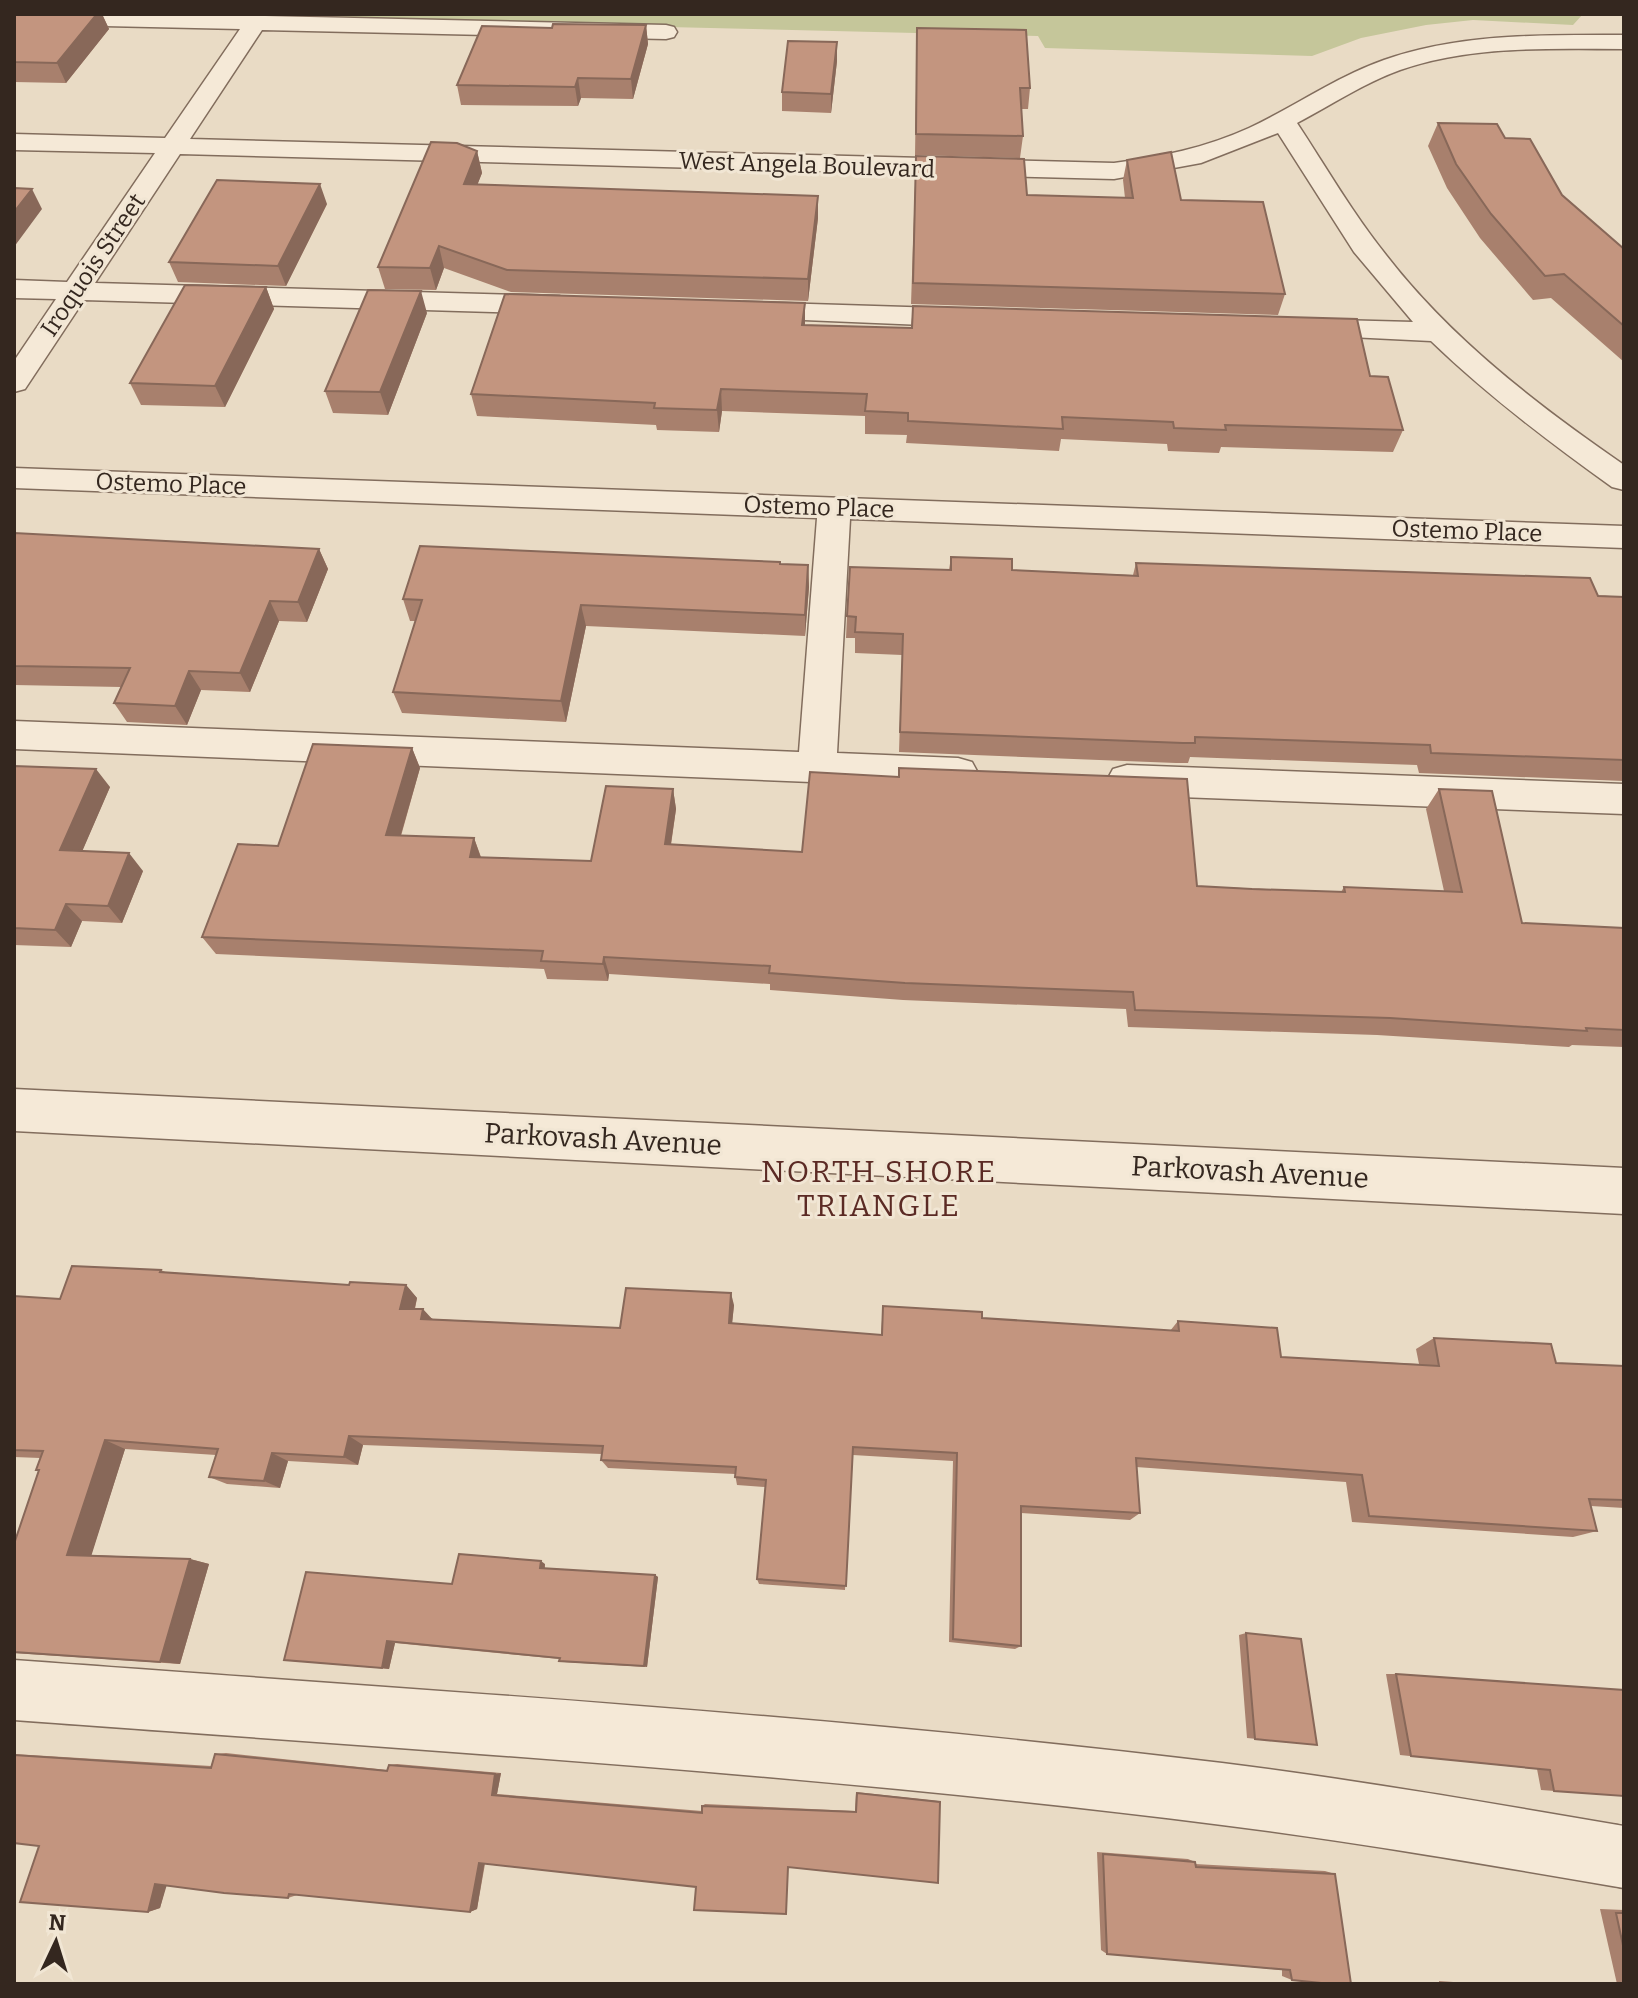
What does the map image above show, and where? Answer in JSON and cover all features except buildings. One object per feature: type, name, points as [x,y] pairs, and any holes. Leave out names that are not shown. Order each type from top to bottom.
[{"type":"street","points":[[14,17],[666,32]]},
{"type":"street","name":"Iroquois Street","points":[[14,383],[255,23]]},
{"type":"street","name":"West Angela Boulevard","points":[[14,142],[1084,173],[1180,163],[1239,142],[1386,67],[1453,49],[1498,44],[1624,42]]},
{"type":"street","points":[[1282,119],[1376,262],[1441,332],[1526,407],[1624,480]]},
{"type":"street","points":[[14,289],[592,306]]},
{"type":"street","points":[[720,310],[1006,319]]},
{"type":"street","points":[[1276,327],[1441,332]]},
{"type":"street","name":"Ostemo Place","points":[[14,478],[1624,537]]},
{"type":"street","points":[[817,768],[834,507]]},
{"type":"street","points":[[14,735],[991,775]]},
{"type":"street","points":[[1086,778],[1624,799]]},
{"type":"street","name":"Parkovash Avenue","points":[[14,1110],[1624,1191]]},
{"type":"street","points":[[14,1690],[831,1753],[1300,1803],[1624,1857]]},
{"type":"green space","points":[[131,14],[1583,14],[1573,25],[1473,20],[1426,25],[1361,38],[1312,56],[1045,48],[1038,36]]},
{"type":"district","name":"NORTH SHORE TRIANGLE","points":[[879,1189]]}]
